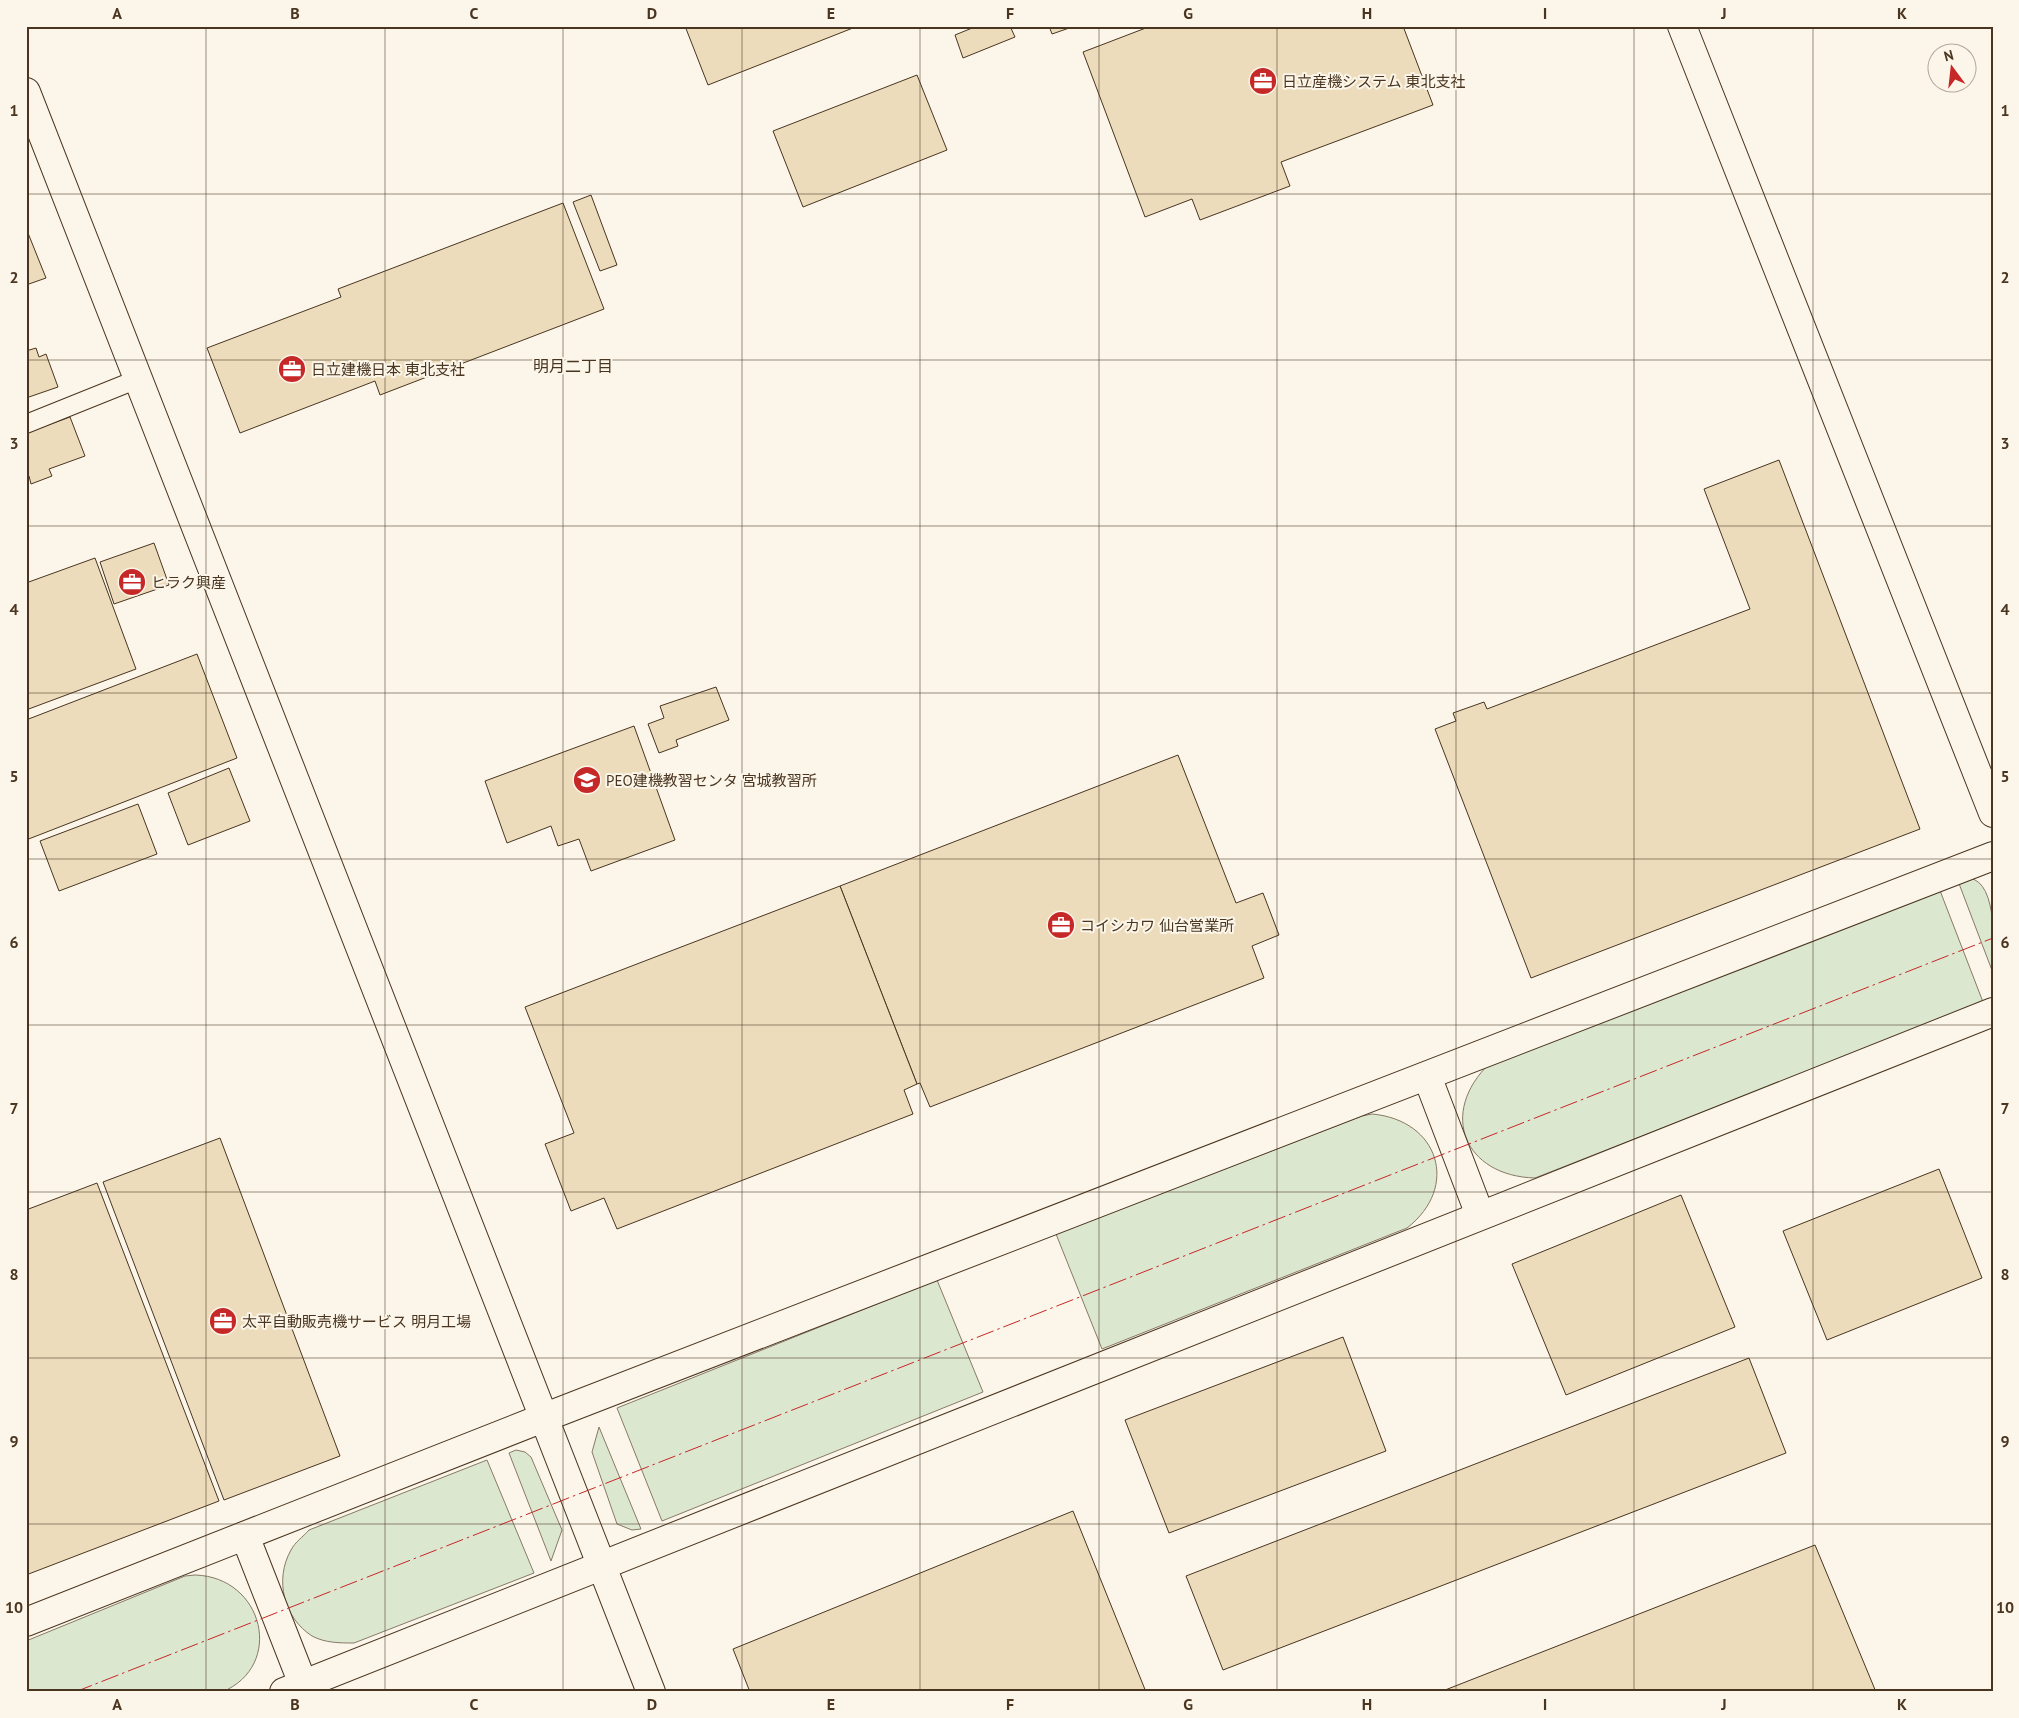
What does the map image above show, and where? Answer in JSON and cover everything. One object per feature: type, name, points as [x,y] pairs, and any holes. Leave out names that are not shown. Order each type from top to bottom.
[{"type":"street","points":[[1682,26],[1993,813]]},
{"type":"street","points":[[26,92],[651,1692]]},
{"type":"street","points":[[26,1622],[543,1418],[1993,856]]},
{"type":"street","points":[[245,1536],[294,1688],[1993,1012]]},
{"type":"street","points":[[1427,1076],[1480,1215]]},
{"type":"lane","points":[[26,424],[138,379]]},
{"type":"green space","points":[[1969,878],[1979,882],[1990,904],[1993,934],[1993,973],[1958,881]]},
{"type":"green space","points":[[1939,888],[1983,1002],[1535,1178],[1511,1175],[1491,1166],[1476,1154],[1466,1138],[1463,1121],[1465,1102],[1474,1082],[1490,1063]]},
{"type":"green space","points":[[1372,1114],[1395,1119],[1413,1129],[1426,1142],[1435,1158],[1437,1175],[1433,1194],[1423,1212],[1407,1228],[1102,1349],[1056,1234],[1362,1116]]},
{"type":"green space","points":[[937,1280],[983,1392],[662,1521],[617,1408]]},
{"type":"green space","points":[[599,1427],[641,1529],[632,1530],[617,1524],[592,1452]]},
{"type":"green space","points":[[516,1450],[525,1452],[531,1457],[562,1530],[551,1561],[509,1453]]},
{"type":"green space","points":[[487,1460],[534,1573],[354,1643],[322,1640],[312,1636],[302,1628],[289,1609],[285,1598],[283,1574],[293,1547],[309,1530]]},
{"type":"green space","points":[[195,1575],[219,1580],[237,1590],[250,1606],[258,1624],[259,1644],[254,1663],[242,1680],[222,1692],[26,1692],[26,1641],[185,1576]]},
{"type":"building","points":[[685,26],[858,26],[708,85]]},
{"type":"building","points":[[977,26],[1010,26],[1015,37],[963,58],[955,35]]},
{"type":"building","points":[[1049,26],[1075,26],[1052,34]]},
{"type":"building","points":[[1151,26],[1403,26],[1433,105],[1281,162],[1290,186],[1200,220],[1192,199],[1145,217],[1083,52]]},
{"type":"building","points":[[917,75],[947,150],[803,207],[773,131]]},
{"type":"building","points":[[591,195],[617,265],[600,271],[573,202]]},
{"type":"building","points":[[563,203],[604,309],[380,395],[375,381],[240,433],[207,348],[341,297],[338,289]]},
{"type":"building","points":[[28,233],[46,278],[26,285],[26,234]]},
{"type":"building","points":[[36,348],[39,357],[46,354],[58,387],[26,398],[26,351]]},
{"type":"building","points":[[70,417],[85,456],[49,469],[52,476],[31,484],[29,476],[26,477],[26,433]]},
{"type":"building","points":[[1779,460],[1920,829],[1531,978],[1435,729],[1456,721],[1453,713],[1484,702],[1487,709],[1750,609],[1704,489]]},
{"type":"building","points":[[154,543],[169,585],[114,604],[100,562]]},
{"type":"building","points":[[95,558],[136,669],[26,710],[26,583]]},
{"type":"building","points":[[197,654],[237,758],[26,840],[26,720]]},
{"type":"building","points":[[716,687],[729,720],[676,740],[678,746],[659,753],[648,724],[664,718],[660,706]]},
{"type":"building","points":[[634,726],[675,840],[591,871],[579,839],[558,846],[551,826],[507,843],[485,781]]},
{"type":"building","points":[[1178,755],[1236,903],[1263,893],[1279,935],[1252,946],[1264,978],[930,1107],[920,1083],[917,1084],[840,886]]},
{"type":"building","points":[[229,768],[250,821],[188,845],[168,793]]},
{"type":"building","points":[[138,804],[157,854],[59,891],[40,841]]},
{"type":"building","points":[[840,886],[917,1084],[904,1090],[913,1114],[617,1229],[604,1198],[571,1211],[545,1144],[574,1133],[525,1007]]},
{"type":"building","points":[[220,1138],[340,1456],[224,1500],[103,1182]]},
{"type":"building","points":[[1939,1169],[1982,1278],[1827,1340],[1783,1231]]},
{"type":"building","points":[[97,1183],[219,1501],[26,1575],[26,1210]]},
{"type":"building","points":[[1681,1195],[1735,1327],[1566,1395],[1512,1264]]},
{"type":"building","points":[[1343,1337],[1386,1451],[1169,1533],[1125,1420]]},
{"type":"building","points":[[1749,1358],[1786,1453],[1223,1670],[1186,1576]]},
{"type":"building","points":[[1073,1511],[1146,1692],[750,1692],[733,1649]]},
{"type":"building","points":[[1815,1545],[1876,1692],[1440,1692]]},
{"type":"power","points":[[75,1692],[1993,938]]},
{"type":"place","name":"日立産機システム 東北支社","points":[[1263,81]]},
{"type":"place","name":"日立建機日本 東北支社","points":[[292,369]]},
{"type":"place","name":"ヒラク興産","points":[[132,582]]},
{"type":"place","name":"PEO建機教習センタ 宮城教習所","points":[[587,780]]},
{"type":"place","name":"コイシカワ 仙台営業所","points":[[1061,925]]},
{"type":"place","name":"太平自動販売機サービス 明月工場","points":[[223,1321]]},
{"type":"district","name":"明月二丁目","points":[[573,366]]}]
